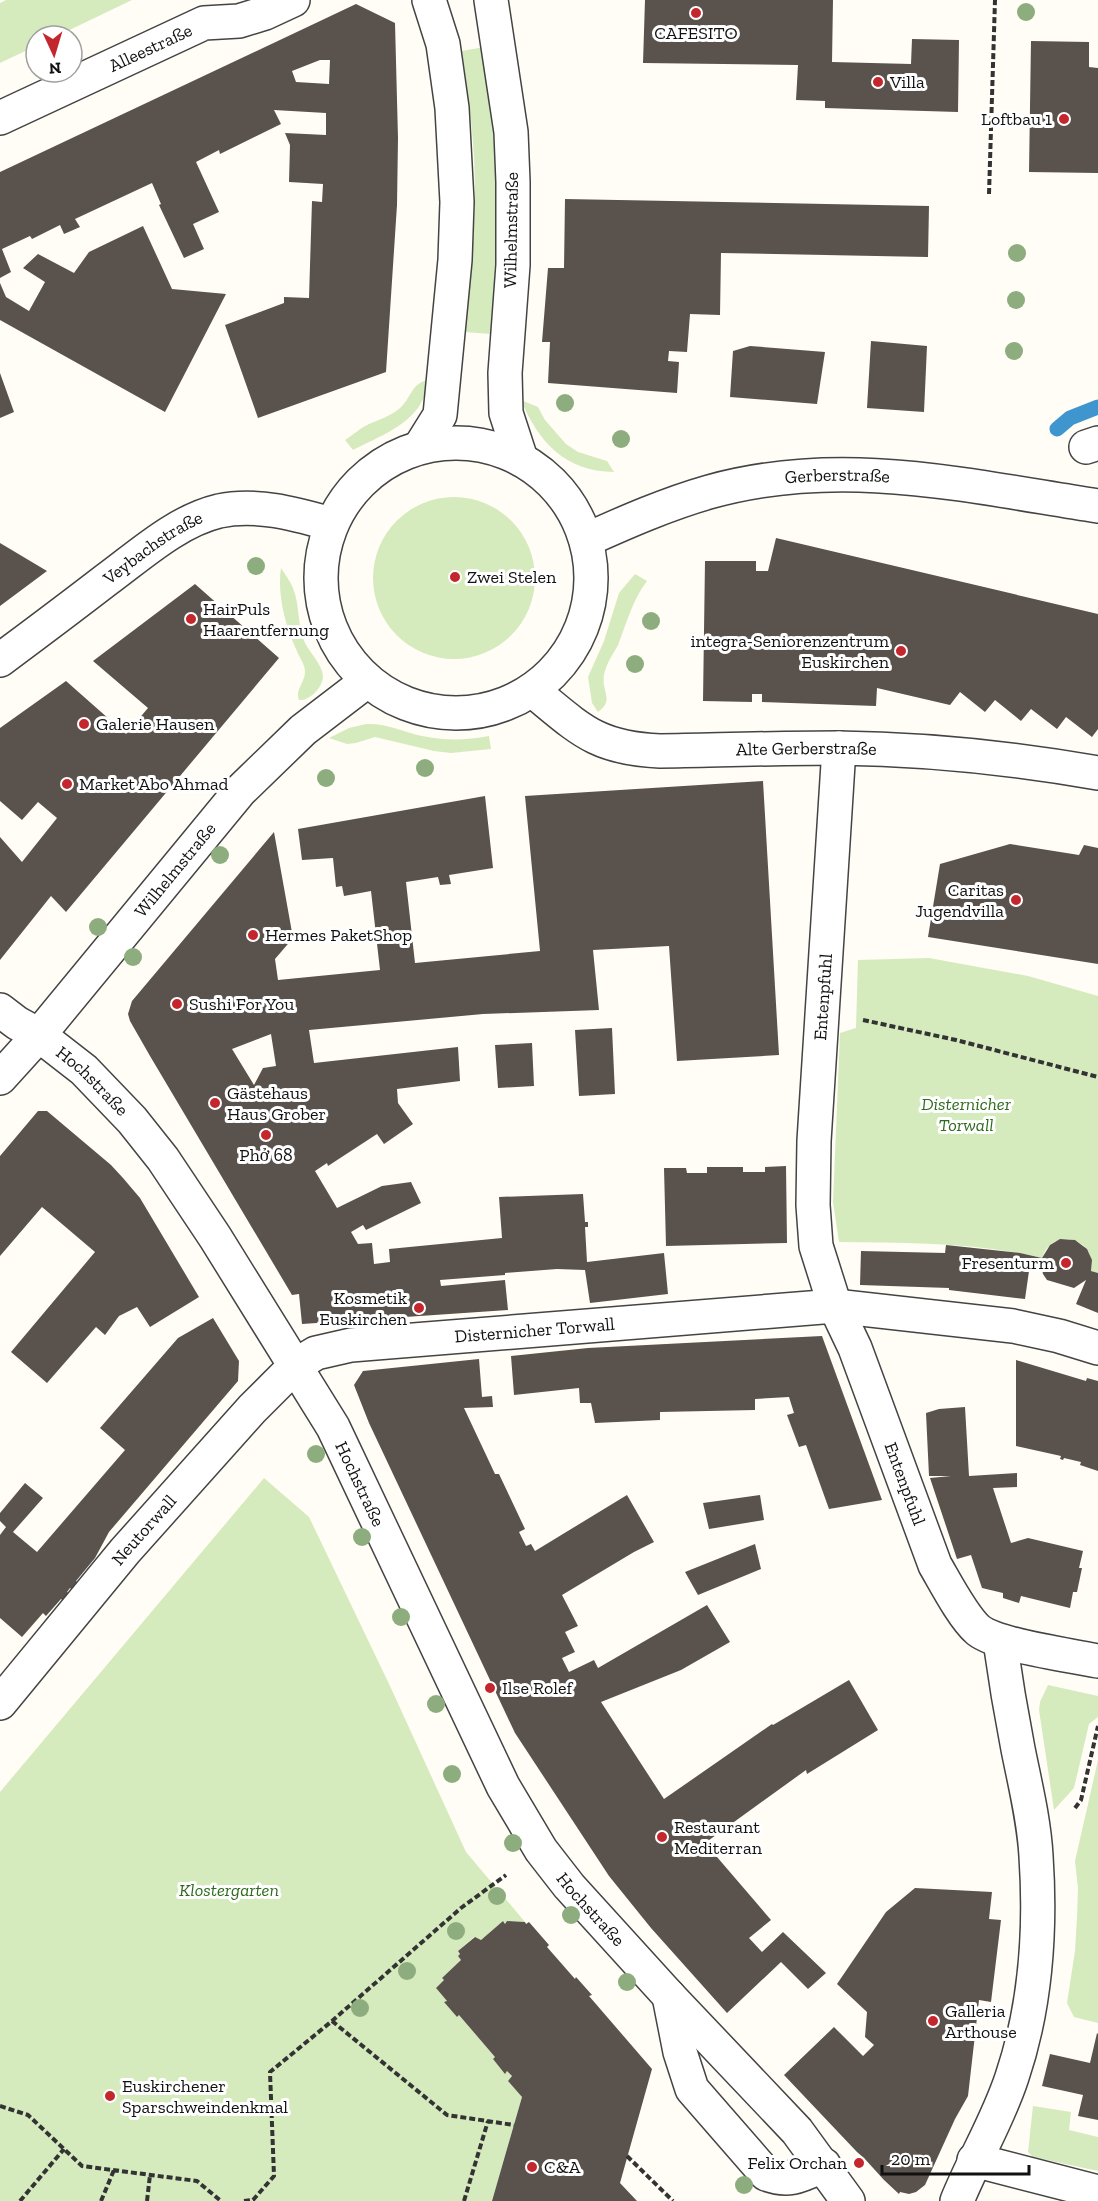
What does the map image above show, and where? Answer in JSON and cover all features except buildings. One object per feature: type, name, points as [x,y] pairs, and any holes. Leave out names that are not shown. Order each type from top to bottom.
[{"type":"street","name":"Alleestraße","points":[[0,118],[214,12],[239,21],[265,13],[293,0]]},
{"type":"street","points":[[420,447],[440,415],[455,260],[457,202],[452,108],[443,44],[429,0]]},
{"type":"street","name":"Wilhelmstraße","points":[[492,0],[510,121],[513,172],[513,265],[505,373],[506,413],[521,459]]},
{"type":"street","points":[[441,443],[461,443],[502,450],[521,459],[539,471],[568,502],[586,540],[591,582],[584,624],[563,660],[532,690],[513,701],[492,708],[448,713],[426,710],[385,693],[368,681],[352,665],[340,648],[323,608],[320,587],[321,566],[324,544],[332,524],[352,490],[367,476],[383,464],[420,447],[441,443]]},
{"type":"street","name":"Gerberstraße","points":[[586,540],[646,513],[709,492],[784,478],[835,475],[924,478],[986,486],[1098,506]]},
{"type":"street","name":"Veybachstraße","points":[[0,660],[132,561],[193,520],[220,511],[256,509],[279,510],[332,524]]},
{"type":"street","name":"Wilhelmstraße","points":[[0,1078],[39,1035],[240,791],[303,730],[368,681]]},
{"type":"street","name":"Alte Gerberstraße","points":[[532,690],[579,729],[597,739],[633,750],[839,748],[956,753],[1055,765],[1098,773]]},
{"type":"street","name":"Entenpfuhl","points":[[839,748],[821,1014],[813,1205],[816,1246],[835,1306],[855,1348],[934,1564],[953,1596],[978,1630],[1000,1641],[1098,1661]]},
{"type":"street","name":"Hochstraße","points":[[0,1010],[39,1035],[84,1070],[132,1120],[163,1159],[208,1227],[333,1427],[503,1786],[541,1850],[569,1886],[669,1996],[797,2131],[824,2165],[848,2201]]},
{"type":"street","name":"Disternicher Torwall","points":[[296,1365],[316,1353],[351,1344],[835,1306],[1013,1326],[1059,1336],[1098,1348]]},
{"type":"street","name":"Neutorwall","points":[[0,1703],[125,1551],[252,1409],[296,1365]]},
{"type":"street","points":[[1000,1641],[1036,1855],[1038,1928],[1036,1964],[1027,2020],[1009,2086],[997,2117],[960,2188],[1098,2192]]},
{"type":"street","points":[[669,1996],[680,2052],[692,2089],[766,2174],[778,2178],[795,2178],[824,2165]]},
{"type":"street","points":[[783,2201],[824,2165]]},
{"type":"path","points":[[989,194],[995,0]]},
{"type":"path","points":[[821,1014],[868,1020],[956,1040],[1098,1077]]},
{"type":"path","points":[[1036,1855],[1081,1800],[1098,1726]]},
{"type":"path","points":[[244,2201],[253,2200],[274,2176],[270,2072],[461,1908],[541,1850]]},
{"type":"path","points":[[332,2021],[447,2115],[514,2125]]},
{"type":"path","points":[[0,2106],[28,2115],[82,2166],[196,2181],[221,2201]]},
{"type":"path","points":[[464,2201],[488,2121]]},
{"type":"path","points":[[20,2201],[64,2149]]},
{"type":"path","points":[[627,2156],[673,2201]]},
{"type":"path","points":[[101,2201],[114,2170]]},
{"type":"path","points":[[147,2201],[150,2175]]},
{"type":"green space","points":[[6,0],[132,0],[82,24],[24,24],[24,52],[0,63],[0,3]]},
{"type":"green space","points":[[484,47],[489,83],[496,190],[491,334],[465,332],[473,245],[475,179],[472,130],[462,51]]},
{"type":"green space","points":[[428,380],[423,399],[411,416],[392,430],[353,450],[345,440],[399,409],[418,384]]},
{"type":"green space","points":[[521,400],[538,407],[545,420],[566,444],[578,452],[607,461],[614,472],[581,466],[556,452],[536,429]]},
{"type":"green space","points":[[454,497],[485,503],[511,521],[529,547],[535,578],[529,609],[511,635],[485,653],[454,659],[423,653],[397,635],[379,609],[373,578],[379,547],[397,521],[423,503]]},
{"type":"green space","points":[[281,568],[295,595],[305,643],[318,663],[323,676],[321,685],[303,700],[299,700],[298,692],[305,671],[288,630],[283,609],[280,588]]},
{"type":"green space","points":[[635,574],[647,581],[634,604],[618,645],[606,667],[604,681],[607,700],[598,712],[592,703],[588,677],[604,641],[619,593]]},
{"type":"green space","points":[[366,724],[381,725],[439,739],[489,736],[491,749],[451,753],[375,737],[347,744],[329,738],[349,728]]},
{"type":"green space","name":"Disternicher Torwall","points":[[929,958],[1028,976],[1098,996],[1098,1273],[1091,1271],[1091,1259],[1087,1250],[1073,1240],[1063,1239],[1055,1242],[1047,1248],[1042,1258],[966,1246],[839,1242],[833,1202],[840,1033],[856,1028],[858,960]]},
{"type":"green space","name":"Klostergarten","points":[[264,1478],[309,1517],[466,1852],[525,1922],[508,1921],[505,1924],[503,1921],[481,1940],[474,1937],[458,1951],[461,1960],[442,1978],[444,1980],[436,1988],[447,2001],[445,2003],[457,2017],[459,2015],[495,2057],[493,2059],[505,2073],[507,2071],[512,2076],[508,2081],[522,2097],[492,2201],[0,2201],[0,1792]]},
{"type":"green space","points":[[1048,1685],[1098,1696],[1098,1717],[1089,1724],[1074,1788],[1054,1810],[1039,1710]]},
{"type":"green space","points":[[1098,1760],[1098,2023],[1074,2017],[1067,2003],[1075,1951],[1077,1918],[1078,1888],[1075,1861]]},
{"type":"green space","points":[[1033,2106],[1071,2112],[1069,2130],[1098,2137],[1098,2171],[1033,2157],[1028,2152]]},
{"type":"waterway","points":[[1057,429],[1070,418],[1098,407]]},
{"type":"place","name":"CAFESITO","points":[[696,13]]},
{"type":"place","name":"Villa","points":[[878,82]]},
{"type":"place","name":"Loftbau 1","points":[[1064,119]]},
{"type":"place","name":"Zwei Stelen","points":[[455,577]]},
{"type":"place","name":"HairPuls Haarentfernung","points":[[191,619]]},
{"type":"place","name":"integra-Seniorenzentrum Euskirchen","points":[[901,651]]},
{"type":"place","name":"Galerie Hausen","points":[[84,724]]},
{"type":"place","name":"Market Abo Ahmad","points":[[67,784]]},
{"type":"place","name":"Caritas Jugendvilla","points":[[1016,900]]},
{"type":"place","name":"Hermes PaketShop","points":[[253,935]]},
{"type":"place","name":"Sushi For You","points":[[177,1004]]},
{"type":"place","name":"Gästehaus Haus Grober","points":[[215,1103]]},
{"type":"place","name":"Phở 68","points":[[266,1135]]},
{"type":"place","name":"Fresenturm","points":[[1066,1263]]},
{"type":"place","name":"Kosmetik Euskirchen","points":[[419,1308]]},
{"type":"place","name":"Ilse Rolef","points":[[490,1688]]},
{"type":"place","name":"Restaurant Mediterran","points":[[662,1837]]},
{"type":"place","name":"Galleria Arthouse","points":[[933,2021]]},
{"type":"place","name":"Euskirchener Sparschweindenkmal","points":[[110,2096]]},
{"type":"place","name":"Felix Orchan","points":[[859,2163]]},
{"type":"place","name":"C&A","points":[[532,2167]]}]
